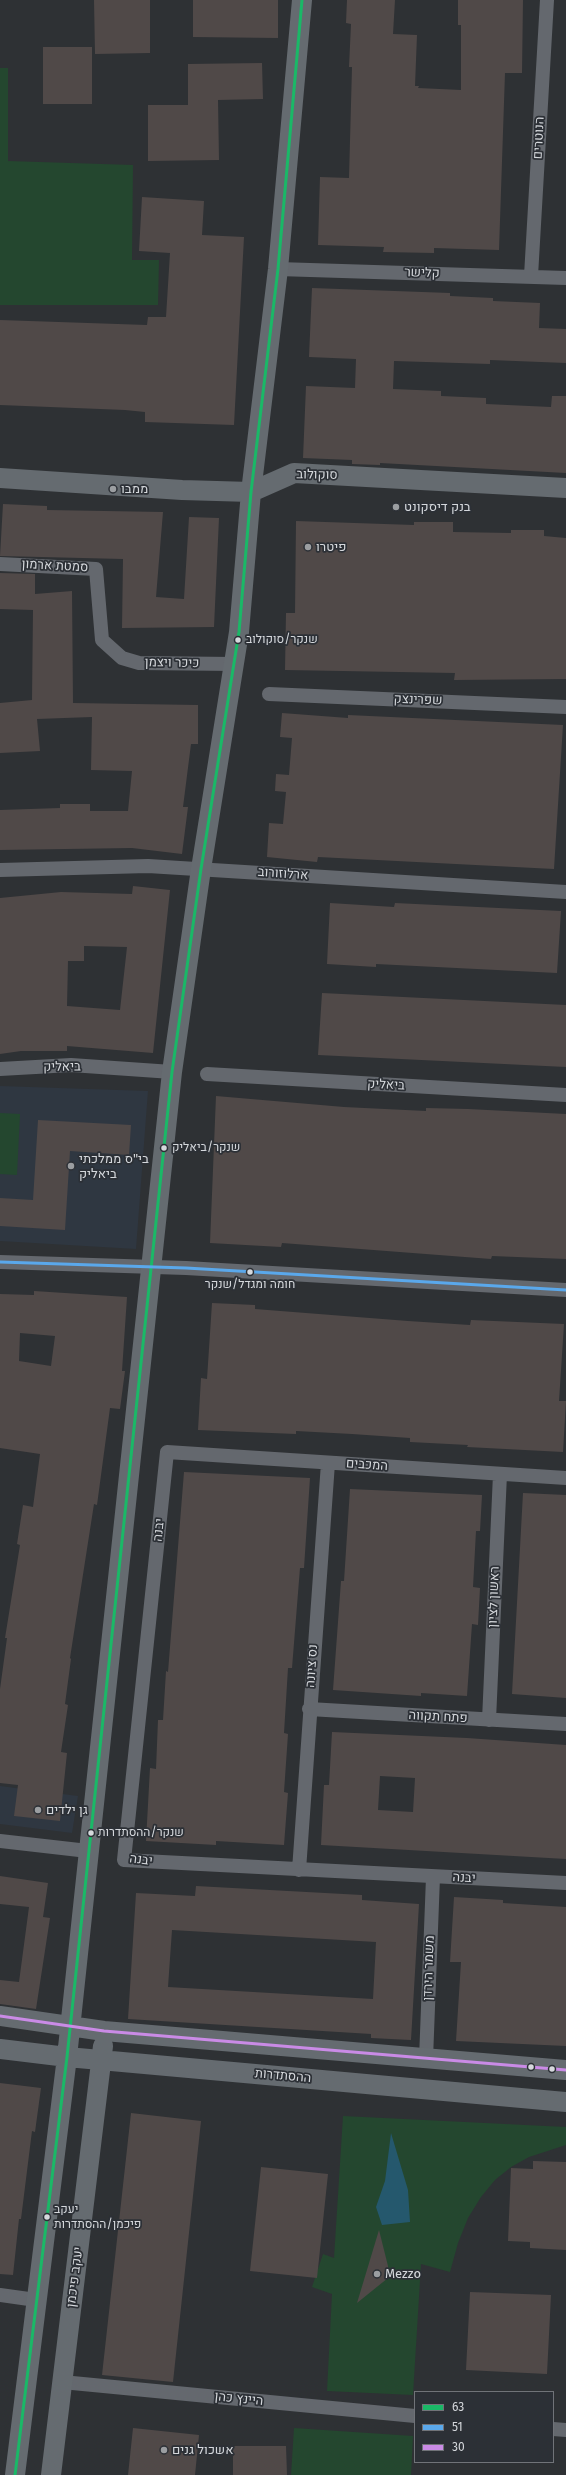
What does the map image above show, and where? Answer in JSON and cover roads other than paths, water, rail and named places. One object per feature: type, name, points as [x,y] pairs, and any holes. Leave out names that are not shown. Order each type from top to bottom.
[{"type":"street","points":[[15,2475],[67,2057],[172,1072],[201,869],[235,664],[251,492],[278,269],[302,0]]},
{"type":"street","name":"הנוטרים","points":[[531,276],[547,0]]},
{"type":"street","name":"קלישר","points":[[278,269],[566,278]]},
{"type":"street","name":"סוקולוב","points":[[0,478],[182,490],[251,492],[294,473],[566,488]]},
{"type":"street","name":"סמטת ארמון","points":[[0,564],[96,569],[99,631]]},
{"type":"street","name":"כיכר ויצמן","points":[[99,631],[102,640],[122,658],[139,663],[235,664]]},
{"type":"street","name":"שפרינצק","points":[[269,694],[566,707]]},
{"type":"street","name":"ארלוזורוב","points":[[0,870],[104,866],[201,869],[566,892]]},
{"type":"street","name":"ביאליק","points":[[0,1069],[71,1065],[172,1072]]},
{"type":"street","name":"ביאליק","points":[[207,1074],[566,1095]]},
{"type":"street","points":[[0,1262],[186,1268],[566,1290]]},
{"type":"street","name":"המכבים","points":[[168,1452],[566,1478]]},
{"type":"street","name":"יבנה","points":[[168,1452],[124,1860],[566,1883]]},
{"type":"street","name":"נס ציונה","points":[[299,1870],[309,1709],[328,1463]]},
{"type":"street","name":"ראשון לציון","points":[[489,1720],[500,1474]]},
{"type":"street","name":"פתח תקווה","points":[[309,1709],[566,1724]]},
{"type":"street","points":[[0,1841],[88,1851]]},
{"type":"street","name":"משמר הירדן","points":[[426,2059],[433,1877]]},
{"type":"street","points":[[0,2016],[104,2031],[566,2070]]},
{"type":"street","name":"יעקב פיכמן","points":[[51,2475],[102,2060],[104,2031]]},
{"type":"street","name":"ההסתדרות","points":[[0,2048],[67,2057],[566,2102]]},
{"type":"street","points":[[0,2295],[36,2300]]},
{"type":"street","name":"היינץ כהן","points":[[62,2382],[414,2416]]},
{"type":"street","points":[[554,2429],[566,2430]]},
{"type":"water","points":[[391,2133],[408,2190],[410,2222],[382,2225],[376,2207],[385,2181]]},
{"type":"place","name":"ממבו","points":[[113,489]]},
{"type":"place","name":"בנק דיסקונט","points":[[396,507]]},
{"type":"place","name":"פיטרו","points":[[308,547]]},
{"type":"place","name":"שנקר/סוקולוב","points":[[238,640]]},
{"type":"place","name":"שנקר/ביאליק","points":[[164,1148]]},
{"type":"place","name":"בי\"ס ממלכתי ביאליק","points":[[71,1166]]},
{"type":"place","name":"חומה ומגדל/שנקר","points":[[250,1272]]},
{"type":"place","name":"גן ילדים","points":[[38,1810]]},
{"type":"place","name":"שנקר/ההסתדרות","points":[[91,1833]]},
{"type":"place","name":"יעקב פיכמן/ההסתדרות","points":[[47,2217]]},
{"type":"place","name":"Mezzo","points":[[377,2274]]},
{"type":"place","name":"אשכול גנים","points":[[164,2450]]}]
